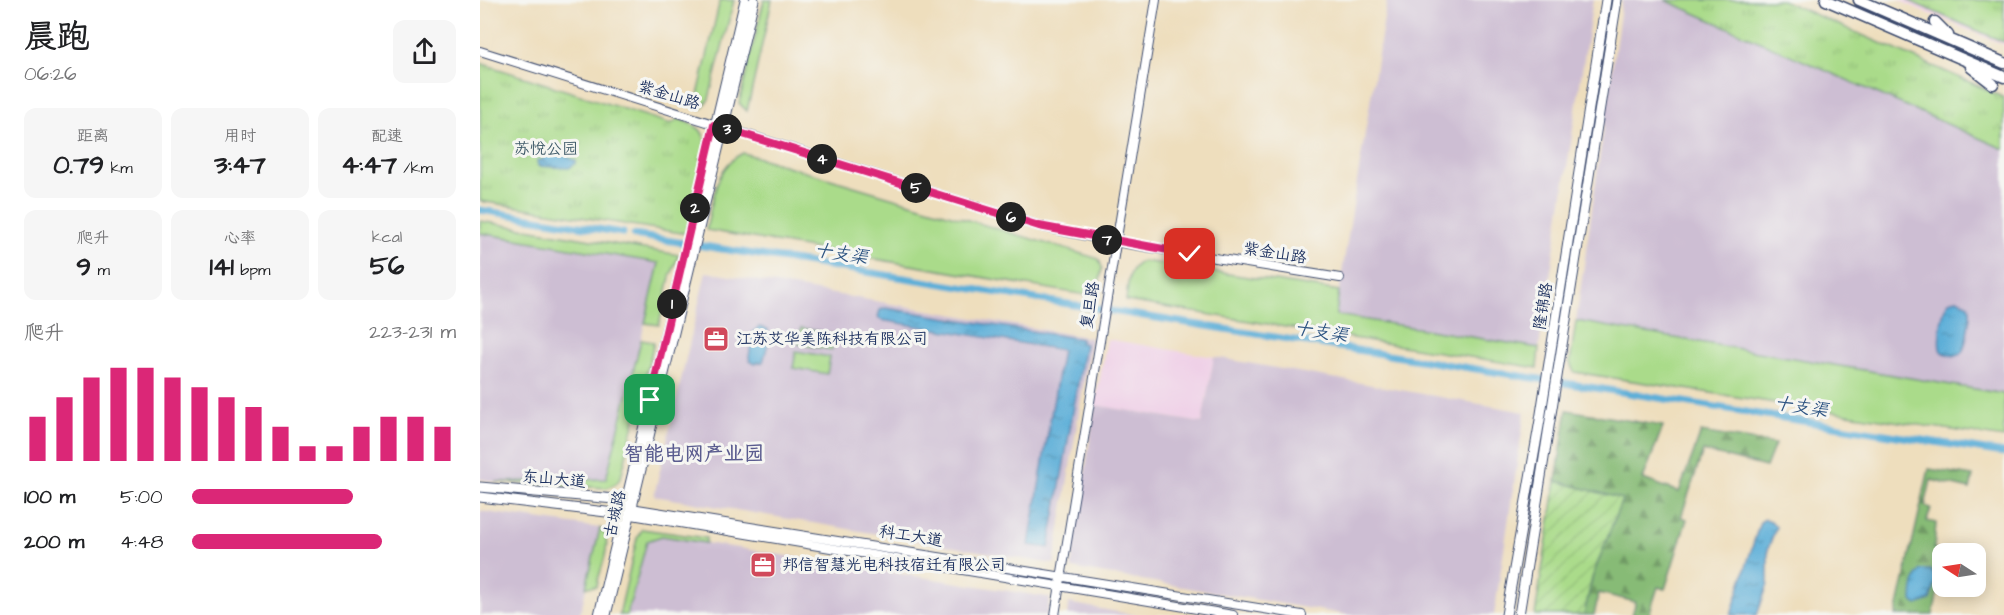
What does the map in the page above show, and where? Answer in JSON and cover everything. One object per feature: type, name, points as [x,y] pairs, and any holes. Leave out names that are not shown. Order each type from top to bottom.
[{"type":"main road","name":"古城路","points":[[598,615],[627,509],[691,244],[719,126],[745,0]]},
{"type":"main road","name":"古城路","points":[[719,126],[754,0]]},
{"type":"main road","name":"隆锦路","points":[[1556,353],[1606,0]]},
{"type":"main road","name":"隆锦路","points":[[1519,615],[1545,421],[1617,0]]},
{"type":"main road","points":[[1826,0],[2004,78]]},
{"type":"main road","points":[[1859,0],[2004,63]]},
{"type":"main road","points":[[1935,22],[1955,42]]},
{"type":"main road","points":[[1959,58],[1993,84]]},
{"type":"main road","name":"隆锦路","points":[[1506,615],[1545,421]]},
{"type":"main road","name":"东山大道","points":[[480,487],[627,509]]},
{"type":"main road","name":"东山大道","points":[[480,497],[627,509]]},
{"type":"main road","name":"古城路","points":[[606,615],[627,509]]},
{"type":"street","name":"复旦路","points":[[1055,615],[1156,0]]},
{"type":"street","name":"紫金山路","points":[[480,51],[1039,226],[1115,242],[1340,278]]},
{"type":"street","name":"科工大道","points":[[627,509],[1062,575],[1302,615]]},
{"type":"street","name":"科工大道","points":[[627,509],[1060,587],[1233,615]]},
{"type":"shaded area","points":[[1387,0],[1593,0],[1539,348],[1335,315]]},
{"type":"shaded area","points":[[1622,0],[1665,0],[2004,149],[2004,394],[1576,321]]},
{"type":"shaded area","points":[[1898,0],[2004,0],[2004,45],[1930,14]]},
{"type":"shaded area","points":[[480,233],[660,263],[606,479],[495,482],[480,479]]},
{"type":"shaded area","points":[[706,272],[1091,338],[1054,564],[654,496]]},
{"type":"shaded area","points":[[1107,339],[1214,357],[1202,423],[1095,405]]},
{"type":"shaded area","points":[[1214,357],[1525,412],[1494,615],[1348,615],[1071,568],[1095,405],[1202,423]]},
{"type":"shaded area","points":[[480,511],[600,528],[580,615],[480,615]]},
{"type":"shaded area","points":[[662,536],[1047,597],[1050,598],[1047,615],[627,615],[644,545],[650,538]]},
{"type":"shaded area","points":[[1069,603],[1117,612],[1138,615],[1067,615]]},
{"type":"green space","points":[[720,0],[734,0],[709,99],[702,109],[695,108]]},
{"type":"green space","points":[[764,0],[772,0],[747,111],[739,103]]},
{"type":"green space","points":[[1665,0],[1782,0],[1990,91],[2004,98],[2004,149]]},
{"type":"green space","points":[[1907,0],[2004,0],[2004,42],[2001,41]]},
{"type":"green space","name":"苏悦公园","points":[[480,63],[671,124],[678,119],[698,128],[704,135],[705,147],[687,234],[480,201]]},
{"type":"green space","points":[[743,153],[1099,259],[1102,268],[1097,297],[706,230],[720,176],[733,159]]},
{"type":"green space","points":[[480,221],[679,255],[670,277],[659,325],[645,323],[659,263],[480,233]]},
{"type":"green space","points":[[1143,261],[1339,291],[1336,315],[1539,348],[1537,368],[1126,301],[1131,272]]},
{"type":"green space","points":[[1576,321],[2004,394],[2004,438],[1574,372],[1570,363]]},
{"type":"green space","points":[[801,328],[834,334],[832,350],[798,344]]},
{"type":"green space","points":[[641,340],[654,342],[621,477],[616,484],[607,488],[495,482],[606,479]]},
{"type":"green space","points":[[796,351],[830,357],[827,374],[793,368]]},
{"type":"green space","points":[[1567,410],[1663,426],[1643,479],[1679,492],[1701,432],[1775,444],[1766,467],[1703,451],[1681,517],[1687,519],[1665,589],[1658,587],[1649,615],[1632,615],[1636,602],[1599,593],[1594,615],[1584,615],[1592,578],[1622,499],[1556,481]]},
{"type":"green space","points":[[1929,469],[1973,476],[1970,489],[1931,480],[1925,506],[1931,508],[1927,521],[1936,523],[1934,543],[1932,543],[1932,597],[1937,597],[1933,615],[1896,615]]},
{"type":"green space","points":[[1556,481],[1622,499],[1592,578],[1584,615],[1535,615]]},
{"type":"green space","points":[[600,528],[607,545],[604,560],[597,586],[586,587]]},
{"type":"green space","points":[[642,529],[706,538],[706,543],[662,536],[647,541],[627,615],[619,615],[637,538]]},
{"type":"water","points":[[543,155],[566,156],[576,163],[569,168],[538,166],[537,160],[543,160]]},
{"type":"water","points":[[1957,299],[1969,305],[1970,314],[1964,347],[1959,355],[1955,356],[1941,351],[1940,334],[1946,306],[1950,301]]},
{"type":"water","points":[[885,308],[1081,339],[1081,343],[1085,344],[1049,548],[1029,545],[1062,350],[881,320],[878,317],[880,310]]},
{"type":"water","points":[[759,327],[768,329],[768,344],[763,362],[755,364],[750,361],[749,357],[753,332]]},
{"type":"water","points":[[1765,519],[1771,521],[1776,527],[1768,549],[1768,584],[1757,615],[1731,615],[1760,522]]},
{"type":"water","points":[[1921,570],[1932,572],[1932,594],[1930,600],[1917,605],[1912,601],[1912,593]]},
{"type":"waterway","name":"十支渠","points":[[480,210],[623,233]]},
{"type":"waterway","name":"十支渠","points":[[634,235],[2004,453]]},
{"type":"place","name":"江苏艾华美陈科技有限公司","points":[[716,339]]},
{"type":"place","name":"邦信智慧光电科技宿迁有限公司","points":[[763,565]]},
{"type":"district","name":"智能电网产业园","points":[[694,454]]},
{"type":"route","points":[[650,400],[714,125],[1039,226],[1115,242],[1190,254]]}]
